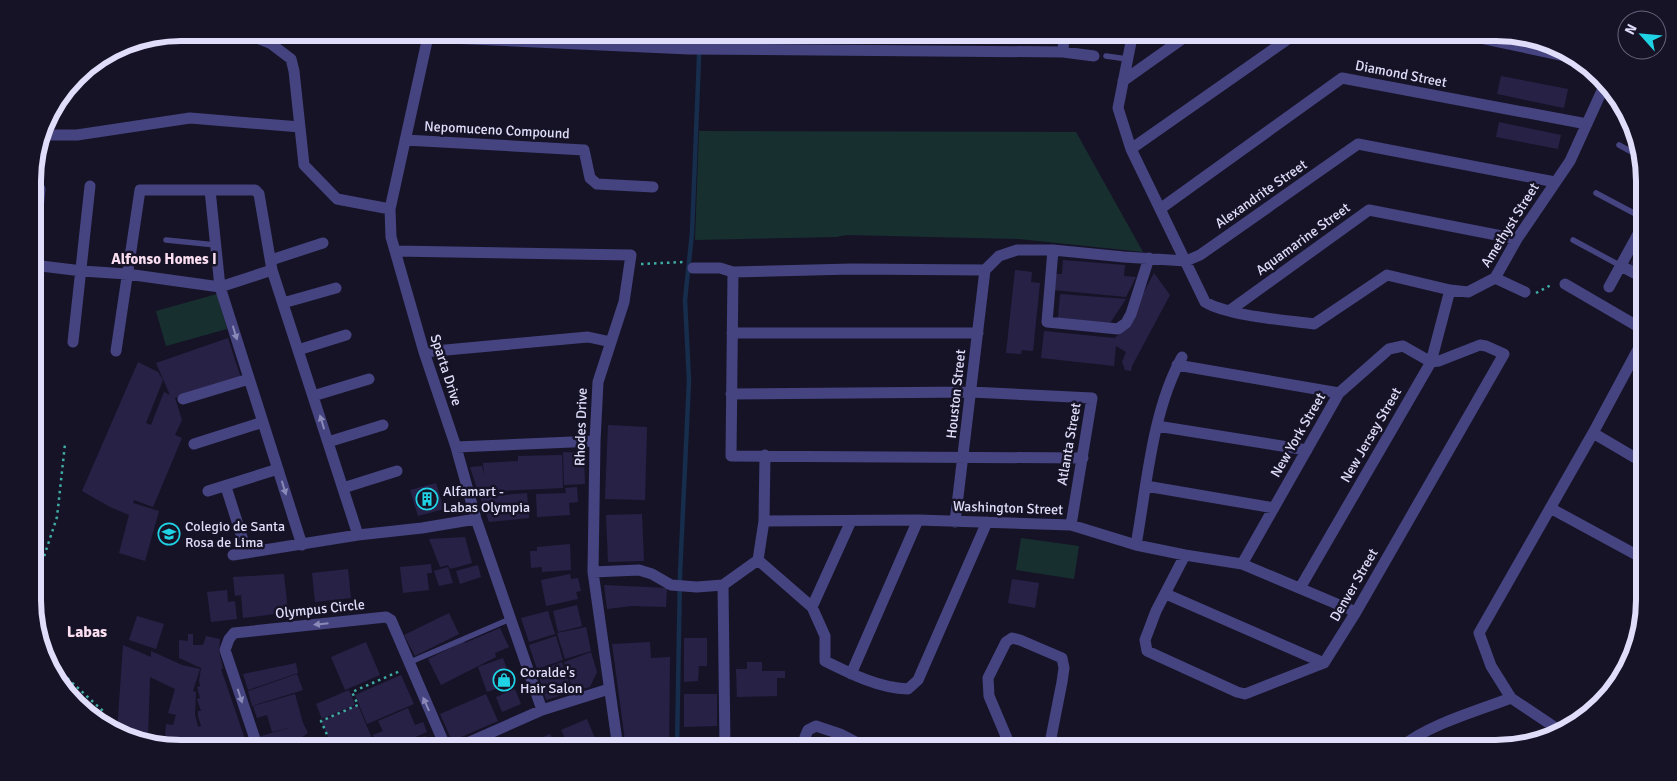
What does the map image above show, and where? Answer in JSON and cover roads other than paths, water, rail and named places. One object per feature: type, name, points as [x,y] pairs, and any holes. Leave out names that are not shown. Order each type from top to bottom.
[{"type":"street","points":[[265,41],[291,59],[294,71],[304,165],[337,199],[390,209]]},
{"type":"street","name":"Sparta Drive","points":[[427,41],[390,209],[391,237],[424,352],[456,447],[476,519],[542,710]]},
{"type":"street","points":[[540,41],[689,49],[1063,52],[1094,56]]},
{"type":"street","points":[[1063,52],[1064,41]]},
{"type":"street","name":"Amethyst Street","points":[[1131,41],[1118,108],[1131,149],[1205,302],[1215,308],[1229,311],[1314,324],[1387,275],[1450,290],[1468,292],[1495,278],[1517,239],[1570,161],[1602,90]]},
{"type":"street","points":[[1123,81],[1179,41]]},
{"type":"street","points":[[1131,149],[1285,41]]},
{"type":"street","name":"Diamond Street","points":[[1160,209],[1342,78],[1587,124]]},
{"type":"street","points":[[49,135],[77,135],[190,118],[300,127]]},
{"type":"street","name":"Nepomuceno Compound","points":[[404,140],[584,150],[590,178],[597,184],[652,187]]},
{"type":"street","name":"Alexandrite Street","points":[[1186,261],[1200,255],[1358,144],[1555,182]]},
{"type":"street","points":[[73,342],[90,186]]},
{"type":"street","points":[[116,350],[140,190],[255,190],[259,194],[272,265],[283,303],[358,535]]},
{"type":"street","points":[[210,190],[220,287],[302,545]]},
{"type":"street","name":"Aquamarine Street","points":[[1229,311],[1369,210],[1517,239]]},
{"type":"street","points":[[1609,287],[1636,239]]},
{"type":"street","points":[[42,266],[127,274],[220,287],[323,243]]},
{"type":"street","points":[[690,265],[720,268],[732,272],[852,268],[985,270],[999,256],[1017,250],[1053,250],[1186,261]]},
{"type":"street","points":[[1053,250],[1046,322],[1118,329],[1126,323],[1131,314],[1149,258]]},
{"type":"street","name":"Rhodes Drive","points":[[395,251],[631,255],[624,302],[598,382],[595,441],[593,572],[617,740]]},
{"type":"street","points":[[1621,266],[1636,274]]},
{"type":"street","name":"Houston Street","points":[[955,522],[985,270]]},
{"type":"street","points":[[732,272],[731,456],[1083,458]]},
{"type":"street","points":[[1495,278],[1525,292]]},
{"type":"street","points":[[1564,284],[1636,325]]},
{"type":"street","points":[[283,303],[336,288]]},
{"type":"street","name":"New Jersey Street","points":[[1300,588],[1431,362],[1450,290]]},
{"type":"street","points":[[732,332],[978,333]]},
{"type":"street","points":[[298,350],[346,336]]},
{"type":"street","points":[[424,352],[588,337],[611,342]]},
{"type":"street","name":"Denver Street","points":[[1324,663],[1356,612],[1504,354],[1480,345],[1439,361],[1431,362]]},
{"type":"street","name":"New York Street","points":[[1242,564],[1339,393],[1389,350],[1396,347],[1403,346],[1431,362]]},
{"type":"street","points":[[1554,727],[1511,698],[1491,666],[1479,633],[1593,433],[1636,353]]},
{"type":"street","points":[[1136,545],[1157,426],[1170,381],[1180,361],[1339,393]]},
{"type":"street","points":[[183,399],[249,379]]},
{"type":"street","points":[[314,396],[370,379]]},
{"type":"street","points":[[731,394],[971,392]]},
{"type":"street","name":"Atlanta Street","points":[[971,392],[1092,398],[1071,525]]},
{"type":"street","points":[[194,444],[263,422]]},
{"type":"street","points":[[328,442],[383,425]]},
{"type":"street","points":[[1157,426],[1307,450]]},
{"type":"street","points":[[1593,433],[1636,458]]},
{"type":"street","points":[[456,447],[595,441]]},
{"type":"street","points":[[593,572],[639,570],[652,574],[672,585],[697,587],[723,585],[740,574],[758,560],[764,521],[765,455]]},
{"type":"street","points":[[208,492],[278,469]]},
{"type":"street","points":[[342,488],[397,470]]},
{"type":"street","points":[[226,486],[247,553]]},
{"type":"street","points":[[1146,486],[1274,508]]},
{"type":"street","points":[[1550,508],[1636,555]]},
{"type":"street","points":[[233,555],[476,519]]},
{"type":"street","points":[[851,674],[918,520]]},
{"type":"street","name":"Washington Street","points":[[764,521],[918,520],[1071,525],[1136,545],[1242,564],[1356,612]]},
{"type":"street","points":[[812,607],[851,521]]},
{"type":"street","points":[[758,560],[812,607],[826,636],[825,662],[851,674],[893,688],[908,688],[918,680],[987,522]]},
{"type":"street","points":[[1185,555],[1156,611],[1145,640],[1147,651],[1245,694],[1324,663]]},
{"type":"street","points":[[723,585],[725,740]]},
{"type":"street","points":[[1166,594],[1324,663]]},
{"type":"street","name":"Olympus Circle","points":[[255,740],[225,650],[229,639],[234,633],[386,617],[391,620],[442,740]]},
{"type":"street","points":[[1008,739],[990,696],[988,678],[1006,642],[1012,638],[1062,658],[1062,682],[1051,739]]},
{"type":"street","points":[[475,740],[542,710],[609,689]]},
{"type":"street","points":[[1413,739],[1432,729],[1511,698]]},
{"type":"street","points":[[805,740],[808,730],[816,726],[850,739]]},
{"type":"lane","points":[[1106,56],[1128,59]]},
{"type":"lane","points":[[1619,145],[1633,152]]},
{"type":"lane","points":[[1596,193],[1636,214]]},
{"type":"lane","points":[[166,240],[216,245]]},
{"type":"lane","points":[[1573,240],[1621,266]]},
{"type":"lane","points":[[409,665],[510,619]]},
{"type":"waterway","points":[[677,740],[680,574],[689,381],[685,300],[692,233],[700,41]]},
{"type":"place","name":"Alfamart - Labas Olympia","points":[[427,499]]},
{"type":"place","name":"Colegio de Santa Rosa de Lima","points":[[169,534]]},
{"type":"place","name":"Coralde's Hair Salon","points":[[504,680]]},
{"type":"district","name":"Alfonso Homes I","points":[[164,259]]},
{"type":"district","name":"Labas","points":[[87,632]]}]
